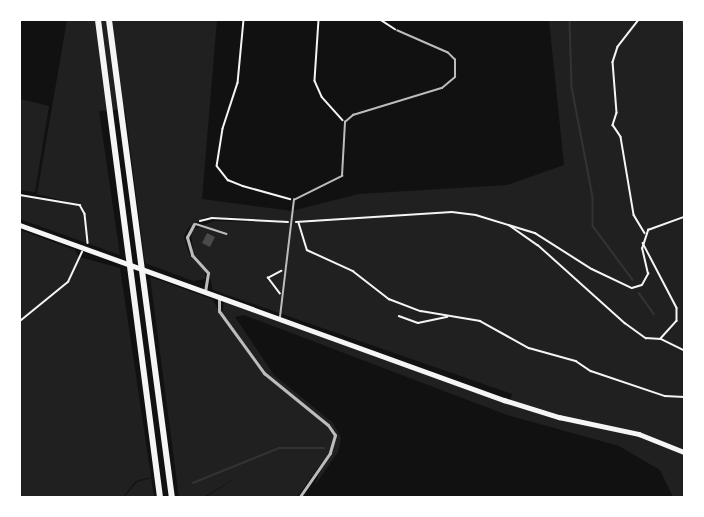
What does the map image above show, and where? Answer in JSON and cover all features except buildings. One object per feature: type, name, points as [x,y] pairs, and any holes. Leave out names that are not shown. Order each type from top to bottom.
[{"type":"highway","points":[[98,20],[106,100],[160,498]]},
{"type":"highway","points":[[109,20],[117,98],[172,498]]},
{"type":"main road","points":[[20,225],[83,248],[90,248],[464,386],[559,417],[639,434],[684,452]]},
{"type":"street","points":[[194,224],[187,237],[192,255],[208,273],[205,291]]},
{"type":"street","points":[[219,296],[219,311],[264,373],[328,425],[335,435],[330,453],[299,498]]},
{"type":"lane","points":[[280,317],[294,200],[342,176],[345,122],[353,115],[442,88],[455,77],[455,60],[448,53],[398,32]]},
{"type":"lane","points":[[194,224],[226,234]]},
{"type":"path","points":[[244,20],[238,83],[223,129],[217,166],[228,180],[294,200]]},
{"type":"path","points":[[319,20],[315,81],[322,97],[345,122]]},
{"type":"path","points":[[381,20],[398,32]]},
{"type":"path","points":[[639,20],[618,47],[613,62],[617,113],[613,125],[621,137],[634,215],[646,234]]},
{"type":"path","points":[[20,195],[69,202],[84,210],[90,248]]},
{"type":"path","points":[[684,217],[654,225],[646,234],[642,242],[648,274],[642,285],[632,288],[592,269],[535,233],[506,223],[452,212],[298,222],[307,250],[353,271],[389,299],[448,317],[480,321],[529,348],[576,361],[591,370],[665,396],[684,398]]},
{"type":"path","points":[[194,224],[212,218],[286,222]]},
{"type":"path","points":[[506,223],[538,245],[625,323],[646,338],[661,339],[684,350]]},
{"type":"path","points":[[642,242],[677,308],[677,321],[661,339]]},
{"type":"path","points":[[20,321],[68,282],[83,248]]},
{"type":"path","points":[[282,295],[268,278],[276,270],[285,271]]},
{"type":"path","points":[[399,316],[418,323],[448,317]]},
{"type":"shaded area","points":[[67,20],[217,20],[202,199],[292,211],[358,194],[507,185],[564,165],[549,20],[684,20],[684,497],[673,497],[660,470],[619,446],[507,415],[244,315],[235,317],[274,375],[333,423],[341,438],[338,452],[315,485],[323,461],[297,497],[206,497],[237,477],[204,497],[179,497],[150,277],[212,299],[222,316],[224,302],[509,405],[512,394],[213,290],[208,270],[193,253],[191,230],[214,221],[248,222],[248,218],[205,217],[188,228],[184,237],[189,254],[205,271],[205,279],[193,281],[145,263],[125,109],[99,111],[120,255],[20,219],[20,195],[77,204],[37,194]]},
{"type":"shaded area","points":[[20,99],[49,106],[35,192],[20,190]]},
{"type":"shaded area","points":[[20,230],[75,250],[79,257],[120,268],[151,477],[136,481],[123,497],[20,498]]},
{"type":"shaded area","points":[[151,478],[154,497],[124,497],[137,482]]},
{"type":"waterway","points":[[570,20],[572,87],[593,197],[593,226],[633,280]]},
{"type":"waterway","points":[[683,20],[684,25]]},
{"type":"waterway","points":[[639,293],[654,314]]},
{"type":"waterway","points":[[193,483],[279,448],[324,448]]}]
